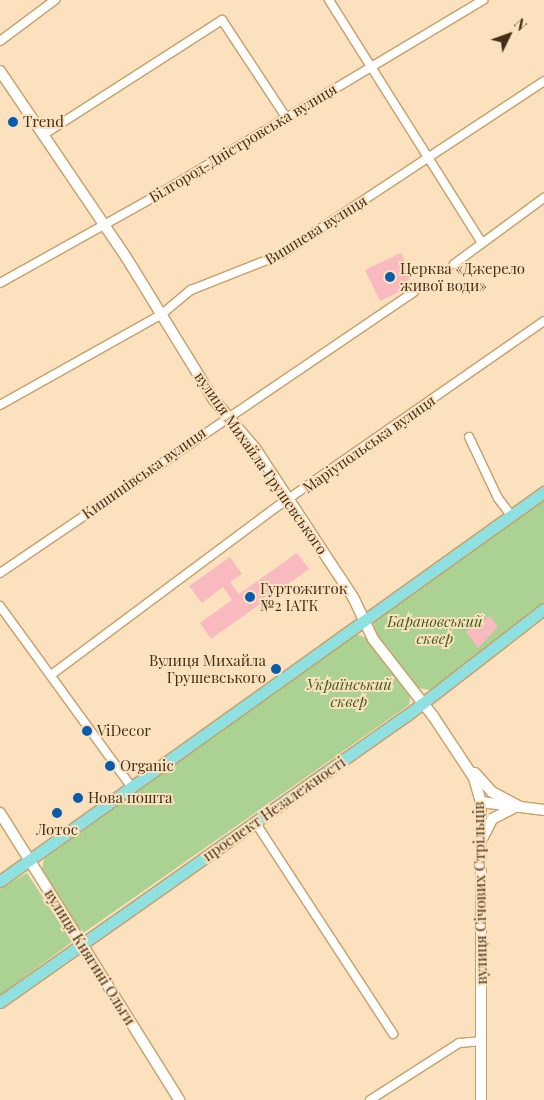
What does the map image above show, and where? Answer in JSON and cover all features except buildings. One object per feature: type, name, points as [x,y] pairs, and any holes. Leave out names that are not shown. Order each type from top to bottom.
[{"type":"main road","points":[[0,880],[364,618],[544,492]]},
{"type":"main road","name":"проспект Незалежності","points":[[0,1002],[423,702],[544,609]]},
{"type":"street","points":[[0,41],[55,0]]},
{"type":"street","points":[[329,0],[481,241]]},
{"type":"street","name":"Білгород-Дністровська вулиця","points":[[0,283],[286,118],[483,0]]},
{"type":"street","points":[[43,136],[222,20],[286,118]]},
{"type":"street","name":"вулиця Михайла Грушевського","points":[[0,71],[104,224],[227,418],[246,436],[289,499],[364,618],[373,639],[423,702]]},
{"type":"street","name":"Вишнева вулиця","points":[[0,405],[162,314],[190,290],[282,254],[544,81]]},
{"type":"street","points":[[454,264],[481,241],[544,198]]},
{"type":"street","name":"Кишинівська вулиця","points":[[0,573],[414,292]]},
{"type":"street","name":"Маріупольська вулиця","points":[[51,675],[289,499],[544,320]]},
{"type":"street","points":[[469,437],[498,498],[511,515]]},
{"type":"street","points":[[0,606],[131,786]]},
{"type":"street","name":"вулиця Січових Стрільців","points":[[423,702],[466,763],[481,802],[481,1100]]},
{"type":"street","points":[[466,763],[492,792],[520,807]]},
{"type":"street","points":[[481,802],[544,810]]},
{"type":"street","points":[[481,845],[492,819],[520,807]]},
{"type":"street","name":"вулиця Княгині Ольги","points":[[0,813],[180,1100]]},
{"type":"street","points":[[255,822],[393,1034]]},
{"type":"street","points":[[370,1100],[459,1043],[480,1041]]},
{"type":"green space","name":"Барановський сквер","points":[[544,498],[544,602],[430,690],[418,688],[373,630],[374,620]]},
{"type":"green space","name":"Український сквер","points":[[354,633],[366,638],[410,697],[409,705],[82,934],[48,881],[42,869],[44,859]]},
{"type":"green space","points":[[27,873],[72,942],[0,995],[0,889]]},
{"type":"place","name":"Trend","points":[[13,122]]},
{"type":"place","name":"Церква «Джерело живої води»","points":[[390,277]]},
{"type":"place","name":"Гуртожиток №2 ІАТК","points":[[250,597]]},
{"type":"place","name":"Вулиця Михайла Грушевського","points":[[276,669]]},
{"type":"place","name":"ViDecor","points":[[87,731]]},
{"type":"place","name":"Organic","points":[[110,766]]},
{"type":"place","name":"Нова пошта","points":[[78,798]]},
{"type":"place","name":"Лотос","points":[[57,813]]}]
